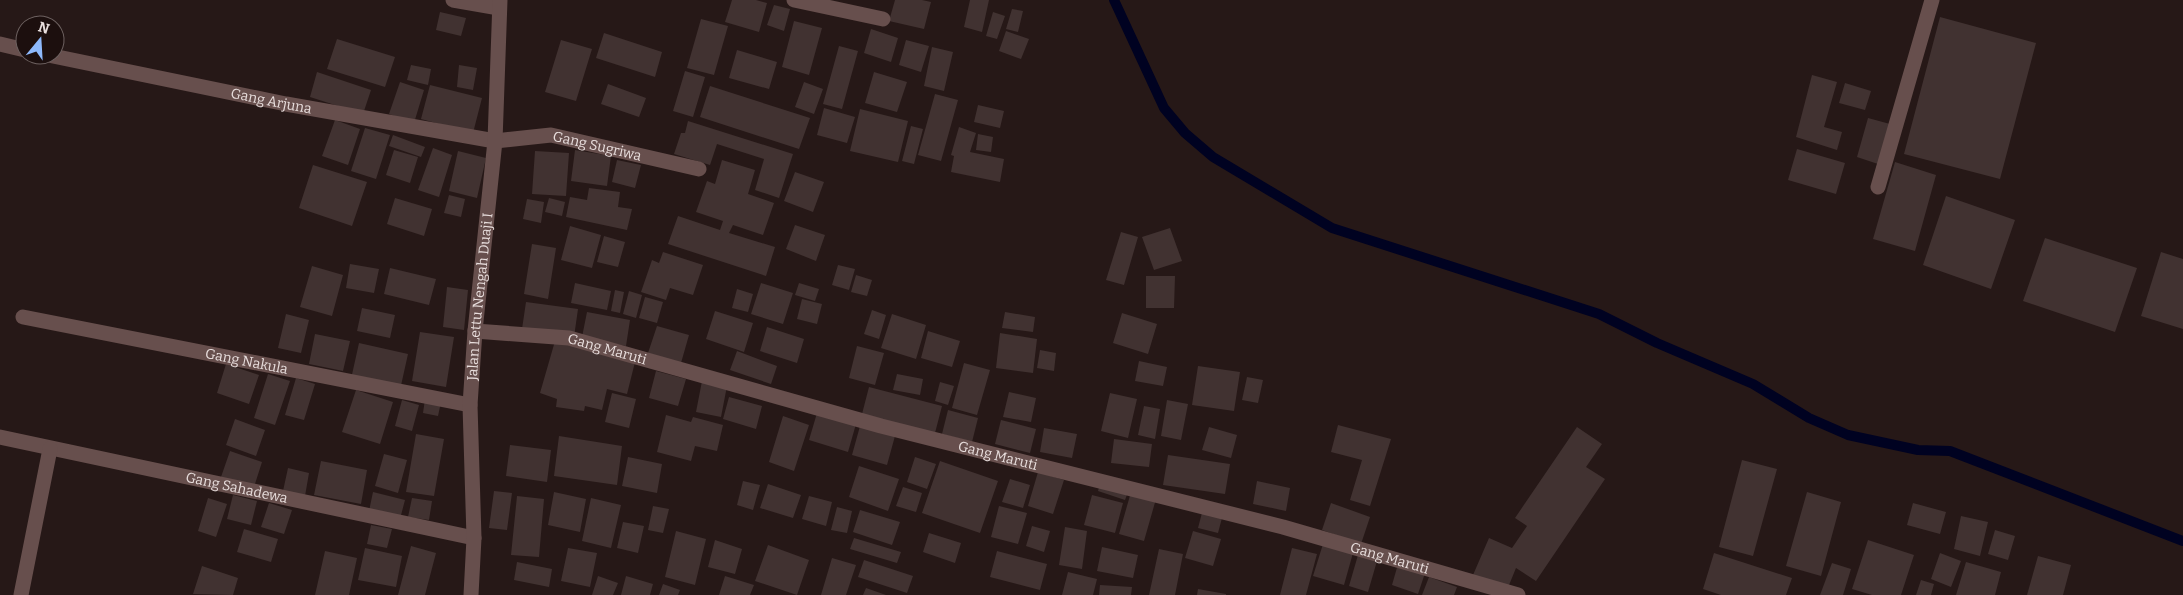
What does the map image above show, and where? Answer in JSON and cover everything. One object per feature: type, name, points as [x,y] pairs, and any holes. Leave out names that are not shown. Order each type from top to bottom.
[{"type":"street","points":[[453,0],[500,4]]},
{"type":"street","points":[[794,0],[883,19]]},
{"type":"street","points":[[1878,187],[1932,0]]},
{"type":"street","name":"Jalan Lettu Nengah Duaji I","points":[[471,595],[474,538],[470,405],[475,331],[495,141],[500,4]]},
{"type":"street","points":[[0,44],[15,48]]},
{"type":"street","name":"Gang Arjuna","points":[[65,58],[286,104],[495,141]]},
{"type":"street","name":"Gang Sugriwa","points":[[495,141],[551,135],[699,169]]},
{"type":"street","name":"Gang Nakula","points":[[23,317],[470,405]]},
{"type":"street","name":"Gang Maruti","points":[[475,331],[569,338],[881,426],[1283,527],[1518,595]]},
{"type":"street","name":"Gang Sahadewa","points":[[0,437],[474,538]]},
{"type":"street","points":[[21,595],[50,449]]},
{"type":"building","points":[[732,0],[756,0],[767,3],[759,32],[725,22]]},
{"type":"building","points":[[895,0],[931,2],[924,29],[889,21]]},
{"type":"building","points":[[970,0],[989,0],[982,32],[964,27]]},
{"type":"building","points":[[774,5],[790,9],[784,31],[767,25]]},
{"type":"building","points":[[1012,9],[1023,11],[1018,32],[1006,29]]},
{"type":"building","points":[[440,12],[466,18],[461,36],[436,30]]},
{"type":"building","points":[[993,12],[1005,16],[997,39],[986,36]]},
{"type":"building","points":[[1940,17],[2036,43],[2000,179],[1904,154]]},
{"type":"building","points":[[701,19],[728,26],[714,75],[687,68]]},
{"type":"building","points":[[794,21],[822,28],[809,75],[782,67]]},
{"type":"building","points":[[871,29],[898,38],[891,62],[864,53]]},
{"type":"building","points":[[1006,31],[1029,39],[1021,59],[999,51]]},
{"type":"building","points":[[604,33],[662,52],[655,77],[596,58]]},
{"type":"building","points":[[337,39],[395,57],[385,87],[327,69]]},
{"type":"building","points":[[561,40],[592,49],[576,101],[545,92]]},
{"type":"building","points":[[906,40],[929,46],[921,72],[899,65]]},
{"type":"building","points":[[839,46],[858,51],[842,109],[823,104]]},
{"type":"building","points":[[932,47],[953,52],[944,91],[924,86]]},
{"type":"building","points":[[737,50],[777,62],[769,89],[729,78]]},
{"type":"building","points":[[411,65],[431,69],[428,85],[407,80]]},
{"type":"building","points":[[459,65],[477,68],[473,90],[457,87]]},
{"type":"building","points":[[685,71],[705,77],[693,117],[673,111]]},
{"type":"building","points":[[317,72],[371,90],[363,114],[310,97]]},
{"type":"building","points":[[874,72],[907,82],[897,112],[865,103]]},
{"type":"building","points":[[1812,75],[1837,82],[1824,127],[1842,132],[1837,150],[1796,137]]},
{"type":"building","points":[[400,82],[424,90],[414,123],[389,114]]},
{"type":"building","points":[[804,82],[823,89],[814,114],[795,107]]},
{"type":"building","points":[[1845,83],[1871,91],[1865,110],[1839,103]]},
{"type":"building","points":[[608,84],[646,98],[639,117],[601,104]]},
{"type":"building","points":[[430,85],[482,98],[473,133],[421,119]]},
{"type":"building","points":[[710,86],[810,118],[799,149],[700,117]]},
{"type":"building","points":[[935,94],[958,100],[941,161],[918,155]]},
{"type":"building","points":[[978,105],[1004,111],[1000,128],[974,122]]},
{"type":"building","points":[[824,108],[855,117],[847,143],[817,135]]},
{"type":"building","points":[[860,109],[908,121],[898,162],[850,151]]},
{"type":"building","points":[[1868,118],[1890,124],[1878,164],[1857,157]]},
{"type":"building","points":[[335,120],[360,129],[348,165],[322,156]]},
{"type":"building","points":[[688,121],[793,154],[779,198],[755,190],[764,159],[717,144],[710,165],[674,154],[681,133],[685,133]]},
{"type":"building","points":[[911,126],[923,129],[914,164],[902,161]]},
{"type":"building","points":[[959,127],[976,133],[970,152],[1004,159],[1000,182],[951,172],[954,156],[951,155]]},
{"type":"building","points":[[365,128],[390,135],[376,179],[351,171]]},
{"type":"building","points":[[978,134],[993,137],[991,152],[976,150]]},
{"type":"building","points":[[393,135],[425,147],[421,157],[389,146]]},
{"type":"building","points":[[433,148],[452,155],[439,197],[418,190]]},
{"type":"building","points":[[1797,149],[1845,163],[1836,194],[1788,180]]},
{"type":"building","points":[[394,150],[418,157],[410,183],[386,175]]},
{"type":"building","points":[[575,150],[611,156],[607,186],[571,181]]},
{"type":"building","points":[[458,151],[486,158],[477,198],[449,191]]},
{"type":"building","points":[[535,151],[569,153],[566,196],[532,194]]},
{"type":"building","points":[[617,160],[641,165],[635,188],[612,182]]},
{"type":"building","points":[[722,160],[755,170],[748,194],[774,203],[763,235],[733,225],[729,233],[775,247],[766,276],[668,244],[678,216],[720,230],[723,221],[696,212],[707,181],[715,184]]},
{"type":"building","points":[[1895,162],[1936,175],[1915,251],[1873,239]]},
{"type":"building","points":[[313,165],[367,182],[352,226],[299,208]]},
{"type":"building","points":[[795,172],[824,182],[813,212],[784,201]]},
{"type":"building","points":[[589,188],[620,192],[618,207],[632,209],[627,230],[566,217],[570,197],[587,200]]},
{"type":"building","points":[[449,195],[465,199],[461,217],[444,213]]},
{"type":"building","points":[[1946,196],[2015,220],[1991,289],[1923,265]]},
{"type":"building","points":[[395,198],[432,209],[424,236],[387,224]]},
{"type":"building","points":[[549,198],[565,202],[562,216],[545,212]]},
{"type":"building","points":[[527,199],[544,202],[541,223],[523,219]]},
{"type":"building","points":[[795,225],[825,235],[816,261],[786,249]]},
{"type":"building","points":[[570,226],[601,235],[592,268],[561,260]]},
{"type":"building","points":[[1170,228],[1182,261],[1154,270],[1142,237]]},
{"type":"building","points":[[1121,232],[1138,237],[1124,285],[1106,280]]},
{"type":"building","points":[[604,236],[625,242],[618,267],[597,262]]},
{"type":"building","points":[[2045,238],[2137,268],[2115,332],[2023,301]]},
{"type":"building","points":[[532,244],[556,248],[548,299],[524,294]]},
{"type":"building","points":[[663,252],[703,265],[693,295],[670,288],[666,300],[641,292],[652,260],[659,263]]},
{"type":"building","points":[[2161,252],[2183,259],[2183,329],[2141,316]]},
{"type":"building","points":[[350,264],[379,269],[374,293],[346,288]]},
{"type":"building","points":[[838,265],[855,269],[849,290],[832,285]]},
{"type":"building","points":[[312,266],[343,275],[332,316],[300,307]]},
{"type":"building","points":[[390,268],[436,279],[429,305],[384,294]]},
{"type":"building","points":[[856,275],[872,280],[867,296],[851,292]]},
{"type":"building","points":[[1146,276],[1175,276],[1174,308],[1146,308]]},
{"type":"building","points":[[575,283],[611,291],[607,310],[571,303]]},
{"type":"building","points":[[761,283],[793,293],[783,324],[751,314]]},
{"type":"building","points":[[799,283],[819,289],[815,301],[795,295]]},
{"type":"building","points":[[447,287],[468,290],[464,330],[443,327]]},
{"type":"building","points":[[737,289],[753,294],[748,312],[732,308]]},
{"type":"building","points":[[615,290],[624,292],[620,313],[611,311]]},
{"type":"building","points":[[629,291],[642,295],[636,318],[623,314]]},
{"type":"building","points":[[645,297],[663,302],[657,323],[639,318]]},
{"type":"building","points":[[802,299],[822,304],[817,324],[797,319]]},
{"type":"building","points":[[526,302],[578,309],[574,337],[522,329]]},
{"type":"building","points":[[362,308],[395,315],[390,338],[357,331]]},
{"type":"building","points":[[872,310],[886,315],[879,339],[864,334]]},
{"type":"building","points":[[715,311],[753,323],[744,352],[706,339]]},
{"type":"building","points":[[587,312],[630,320],[626,346],[582,337]]},
{"type":"building","points":[[1005,312],[1035,317],[1033,332],[1002,328]]},
{"type":"building","points":[[1122,313],[1157,324],[1148,354],[1113,343]]},
{"type":"building","points":[[286,314],[309,320],[301,353],[278,348]]},
{"type":"building","points":[[892,314],[926,325],[916,359],[881,348]]},
{"type":"building","points":[[657,326],[689,335],[681,363],[648,353]]},
{"type":"building","points":[[767,327],[804,339],[797,363],[760,351]]},
{"type":"building","points":[[928,331],[960,341],[952,367],[921,358]]},
{"type":"building","points":[[420,332],[454,337],[446,387],[412,381]]},
{"type":"building","points":[[1000,333],[1037,339],[1033,373],[996,368]]},
{"type":"building","points":[[315,334],[350,341],[343,371],[309,364]]},
{"type":"building","points":[[555,341],[635,362],[627,394],[607,389],[602,410],[585,406],[584,411],[556,407],[557,399],[540,393]]},
{"type":"building","points":[[359,343],[408,354],[400,390],[351,379]]},
{"type":"building","points":[[857,346],[884,353],[875,385],[849,378]]},
{"type":"building","points":[[1040,350],[1056,353],[1054,371],[1037,368]]},
{"type":"building","points":[[737,351],[777,366],[771,384],[730,370]]},
{"type":"building","points":[[1139,361],[1167,367],[1163,386],[1135,381]]},
{"type":"building","points":[[964,363],[990,370],[977,415],[952,408]]},
{"type":"building","points":[[226,364],[259,375],[249,404],[217,393]]},
{"type":"building","points":[[1198,366],[1240,372],[1234,411],[1192,405]]},
{"type":"building","points":[[656,371],[686,379],[678,406],[649,398]]},
{"type":"building","points":[[268,374],[290,381],[275,425],[254,418]]},
{"type":"building","points":[[897,374],[923,379],[920,395],[893,390]]},
{"type":"building","points":[[1247,377],[1263,380],[1258,403],[1242,400]]},
{"type":"building","points":[[296,378],[315,384],[304,420],[285,415]]},
{"type":"building","points":[[702,381],[727,386],[721,417],[696,412]]},
{"type":"building","points":[[940,382],[954,386],[948,405],[935,401]]},
{"type":"building","points":[[869,387],[942,406],[935,433],[862,414]]},
{"type":"building","points":[[356,390],[393,402],[380,444],[342,432]]},
{"type":"building","points":[[1009,392],[1036,398],[1031,422],[1003,417]]},
{"type":"building","points":[[612,393],[636,399],[629,428],[605,422]]},
{"type":"building","points":[[1110,393],[1137,399],[1128,438],[1101,431]]},
{"type":"building","points":[[729,397],[762,406],[756,429],[723,419]]},
{"type":"building","points":[[425,399],[441,402],[438,416],[423,413]]},
{"type":"building","points":[[402,400],[419,405],[412,431],[395,426]]},
{"type":"building","points":[[1167,400],[1188,404],[1181,440],[1161,436]]},
{"type":"building","points":[[1144,406],[1160,409],[1155,439],[1138,435]]},
{"type":"building","points":[[948,410],[978,418],[972,442],[942,434]]},
{"type":"building","points":[[817,413],[856,424],[848,452],[809,440]]},
{"type":"building","points":[[666,415],[691,422],[693,417],[723,425],[717,451],[695,446],[691,461],[657,452]]},
{"type":"building","points":[[783,416],[809,425],[794,471],[769,462]]},
{"type":"building","points":[[235,419],[265,430],[256,456],[226,445]]},
{"type":"building","points":[[1001,420],[1036,429],[1030,453],[995,444]]},
{"type":"building","points":[[1338,425],[1391,439],[1370,506],[1350,500],[1362,460],[1331,452]]},
{"type":"building","points":[[860,426],[895,436],[887,465],[852,455]]},
{"type":"building","points":[[1209,427],[1237,435],[1231,458],[1202,450]]},
{"type":"building","points":[[1577,427],[1602,444],[1586,467],[1605,479],[1536,581],[1516,568],[1507,590],[1473,575],[1489,538],[1512,548],[1527,526],[1515,518]]},
{"type":"building","points":[[1044,428],[1077,434],[1072,458],[1040,452]]},
{"type":"building","points":[[416,434],[444,439],[434,496],[406,492]]},
{"type":"building","points":[[559,436],[622,446],[617,485],[554,476]]},
{"type":"building","points":[[1114,439],[1152,444],[1149,467],[1111,463]]},
{"type":"building","points":[[510,445],[551,450],[547,482],[506,476]]},
{"type":"building","points":[[230,451],[262,462],[254,487],[221,477]]},
{"type":"building","points":[[384,454],[407,460],[398,493],[375,486]]},
{"type":"building","points":[[1168,455],[1230,464],[1225,494],[1163,485]]},
{"type":"building","points":[[628,457],[662,464],[657,493],[622,486]]},
{"type":"building","points":[[915,457],[936,464],[927,489],[907,482]]},
{"type":"building","points":[[1742,460],[1777,469],[1753,556],[1719,547]]},
{"type":"building","points":[[321,461],[367,470],[361,504],[314,495]]},
{"type":"building","points":[[940,461],[998,481],[980,533],[922,513]]},
{"type":"building","points":[[859,466],[899,479],[888,511],[849,497]]},
{"type":"building","points":[[288,468],[309,473],[305,496],[283,491]]},
{"type":"building","points":[[1038,472],[1064,480],[1053,514],[1028,506]]},
{"type":"building","points":[[1010,479],[1030,485],[1023,508],[1002,502]]},
{"type":"building","points":[[743,481],[760,485],[753,510],[737,505]]},
{"type":"building","points":[[1257,481],[1290,488],[1286,511],[1253,504]]},
{"type":"building","points":[[768,484],[801,495],[793,518],[760,508]]},
{"type":"building","points":[[1100,484],[1128,492],[1125,500],[1098,491]]},
{"type":"building","points":[[903,487],[922,493],[916,512],[896,506]]},
{"type":"building","points":[[494,491],[512,493],[507,530],[489,528]]},
{"type":"building","points":[[373,492],[405,500],[400,519],[369,511]]},
{"type":"building","points":[[554,492],[586,499],[580,532],[548,525]]},
{"type":"building","points":[[1131,492],[1156,499],[1144,541],[1119,534]]},
{"type":"building","points":[[1807,492],[1841,502],[1821,576],[1786,566]]},
{"type":"building","points":[[233,495],[257,501],[251,525],[227,519]]},
{"type":"building","points":[[1092,495],[1123,503],[1115,533],[1084,525]]},
{"type":"building","points":[[517,496],[544,499],[539,557],[511,555]]},
{"type":"building","points":[[809,496],[832,502],[826,526],[802,519]]},
{"type":"building","points":[[208,498],[227,504],[216,537],[198,531]]},
{"type":"building","points":[[412,498],[432,501],[429,520],[408,517]]},
{"type":"building","points":[[591,498],[621,505],[611,548],[582,541]]},
{"type":"building","points":[[269,503],[292,510],[284,534],[261,527]]},
{"type":"building","points":[[1331,503],[1370,517],[1361,544],[1322,530]]},
{"type":"building","points":[[1913,503],[1946,512],[1940,534],[1907,525]]},
{"type":"building","points":[[653,506],[669,509],[663,533],[648,530]]},
{"type":"building","points":[[999,506],[1027,513],[1018,544],[991,537]]},
{"type":"building","points":[[837,507],[852,511],[847,533],[831,530]]},
{"type":"building","points":[[1203,509],[1223,514],[1218,533],[1198,528]]},
{"type":"building","points":[[860,510],[900,522],[892,545],[853,532]]},
{"type":"building","points":[[1961,516],[1988,522],[1980,556],[1954,549]]},
{"type":"building","points":[[623,522],[644,526],[638,553],[617,548]]},
{"type":"building","points":[[371,525],[392,529],[387,548],[367,544]]},
{"type":"building","points":[[1032,526],[1050,531],[1044,552],[1026,546]]},
{"type":"building","points":[[1065,527],[1087,531],[1082,569],[1059,565]]},
{"type":"building","points":[[244,529],[278,539],[271,562],[237,552]]},
{"type":"building","points":[[1995,530],[2015,536],[2008,560],[1988,554]]},
{"type":"building","points":[[676,531],[706,539],[695,585],[665,577]]},
{"type":"building","points":[[1193,531],[1221,539],[1213,566],[1185,558]]},
{"type":"building","points":[[929,533],[961,543],[955,563],[923,552]]},
{"type":"building","points":[[854,538],[901,552],[897,563],[850,549]]},
{"type":"building","points":[[715,540],[742,549],[735,574],[708,567]]},
{"type":"building","points":[[1868,540],[1914,555],[1901,595],[1872,595],[1852,589]]},
{"type":"building","points":[[1323,544],[1353,553],[1344,585],[1313,576]]},
{"type":"building","points":[[768,545],[809,560],[797,595],[755,581]]},
{"type":"building","points":[[411,546],[436,553],[425,595],[398,595]]},
{"type":"building","points":[[1102,547],[1138,555],[1133,578],[1097,571]]},
{"type":"building","points":[[365,548],[402,556],[396,587],[358,580]]},
{"type":"building","points":[[568,548],[597,553],[590,587],[561,581]]},
{"type":"building","points":[[1292,548],[1317,554],[1306,595],[1280,595]]},
{"type":"building","points":[[1159,549],[1183,554],[1175,595],[1149,595]]},
{"type":"building","points":[[325,551],[357,558],[349,595],[315,595]]},
{"type":"building","points":[[997,551],[1047,564],[1040,590],[990,577]]},
{"type":"building","points":[[1714,553],[1792,578],[1786,595],[1721,595],[1703,589]]},
{"type":"building","points":[[1940,553],[1961,561],[1951,587],[1931,579]]},
{"type":"building","points":[[1358,555],[1377,561],[1368,592],[1349,586]]},
{"type":"building","points":[[2038,556],[2071,565],[2063,595],[2027,595]]},
{"type":"building","points":[[832,558],[856,565],[846,595],[821,595]]},
{"type":"building","points":[[864,560],[913,576],[907,593],[858,577]]},
{"type":"building","points":[[517,562],[552,569],[549,587],[514,580]]},
{"type":"building","points":[[1966,562],[2001,572],[1995,595],[1956,595]]},
{"type":"building","points":[[1832,563],[1851,569],[1843,595],[1820,595]]},
{"type":"building","points":[[1398,564],[1425,573],[1418,594],[1392,585]]},
{"type":"building","points":[[202,566],[238,578],[233,595],[193,594]]},
{"type":"building","points":[[1068,572],[1097,579],[1093,595],[1062,595]]},
{"type":"building","points":[[598,576],[618,583],[613,595],[592,595]]},
{"type":"building","points":[[626,576],[653,584],[650,595],[621,595]]},
{"type":"building","points":[[725,576],[754,585],[750,595],[719,595]]},
{"type":"building","points":[[1429,577],[1457,587],[1454,595],[1422,595]]},
{"type":"building","points":[[1921,580],[1934,584],[1931,595],[1916,595]]},
{"type":"building","points":[[663,584],[680,590],[678,595],[659,595]]},
{"type":"building","points":[[1100,585],[1132,587],[1131,595],[1099,595]]},
{"type":"building","points":[[866,588],[886,595],[863,595]]},
{"type":"building","points":[[1198,589],[1226,594],[1226,595],[1197,595]]},
{"type":"waterway","points":[[1114,0],[1164,108],[1185,133],[1213,157],[1332,228],[1599,314],[1657,343],[1753,384],[1809,418],[1848,435],[1918,450],[1950,451],[2183,541]]}]
